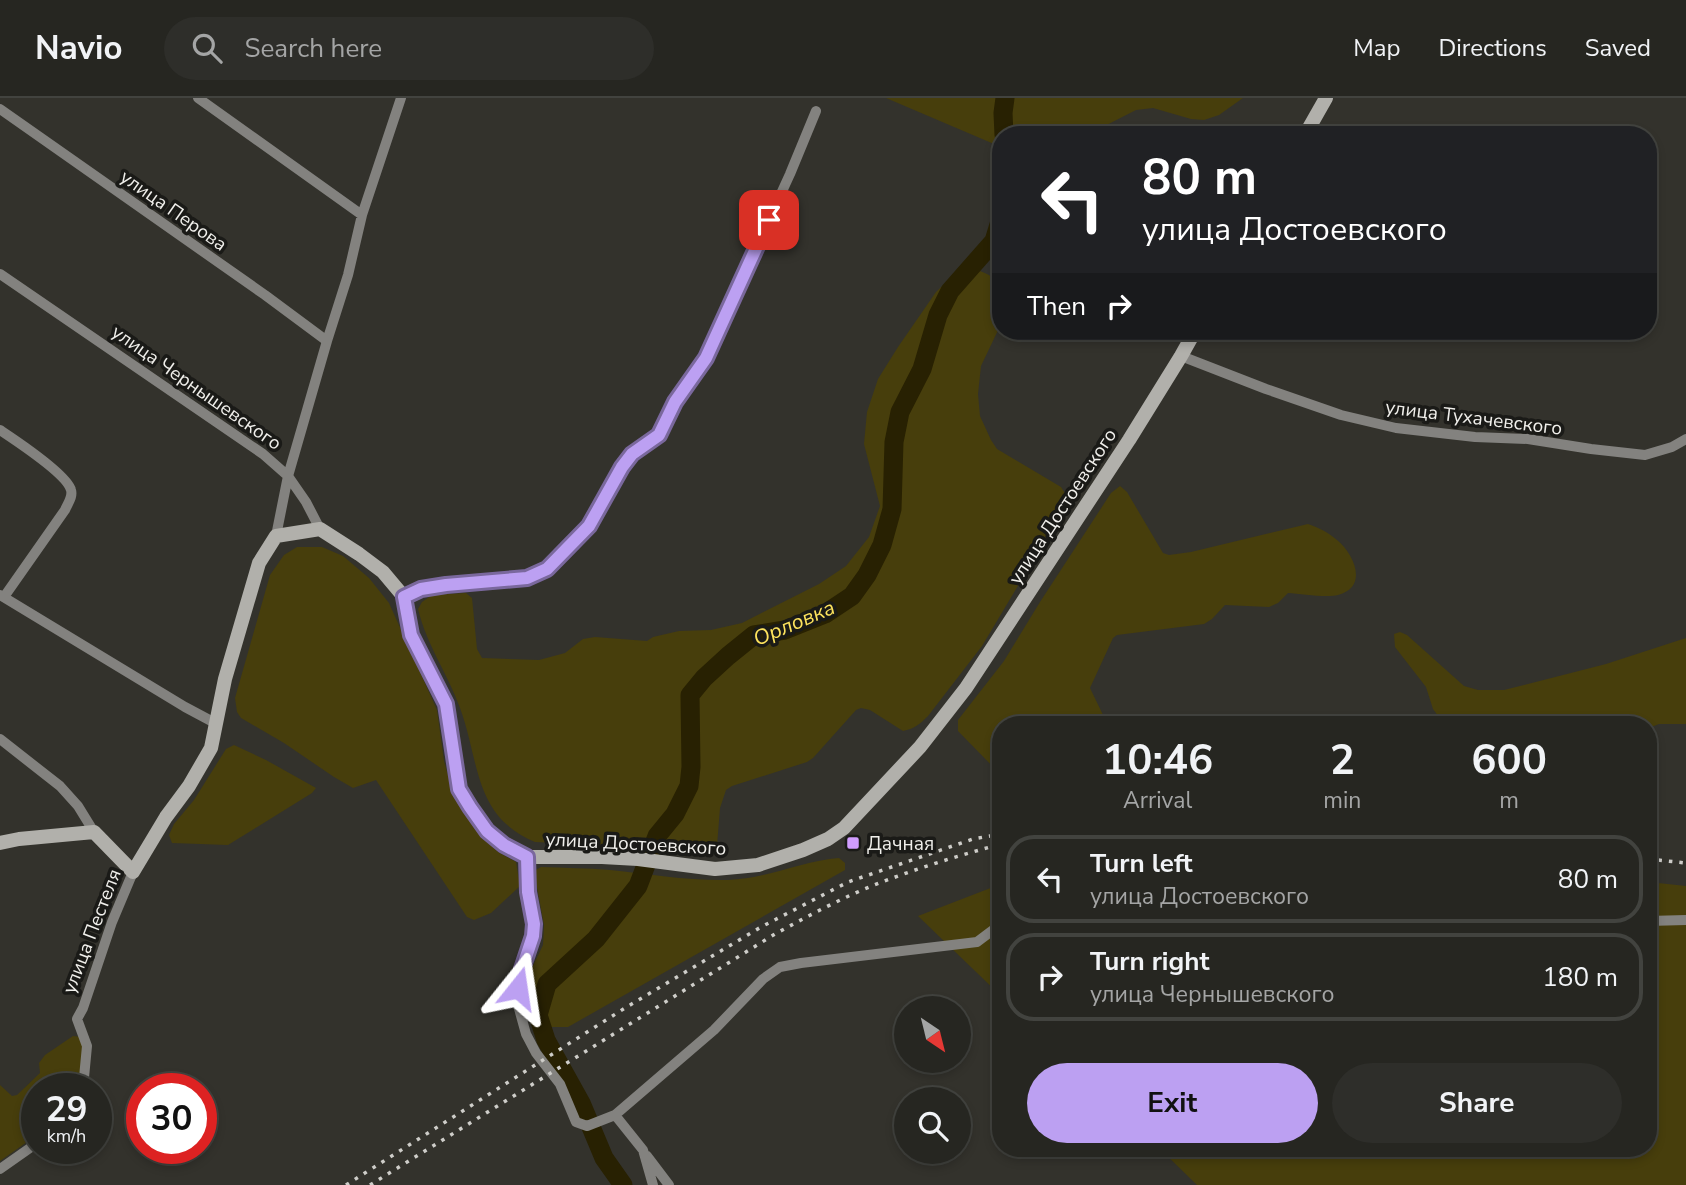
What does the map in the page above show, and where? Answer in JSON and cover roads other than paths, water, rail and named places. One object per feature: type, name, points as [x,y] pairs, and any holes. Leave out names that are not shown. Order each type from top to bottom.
[{"type":"main road","points":[[1311,126],[1326,98]]},
{"type":"main road","name":"улица Достоевского","points":[[404,597],[411,635],[446,704],[459,789],[487,831],[504,845],[527,857],[638,859],[715,869],[758,865],[803,850],[828,839],[844,828],[920,747],[966,688],[1122,451],[1190,340]]},
{"type":"main road","points":[[276,536],[320,529]]},
{"type":"main road","name":"улица Чернышевского","points":[[320,529],[383,572],[404,597]]},
{"type":"main road","name":"улица Пестеля","points":[[133,872],[211,748],[225,679],[259,563],[276,536]]},
{"type":"main road","points":[[0,843],[94,832],[133,872]]},
{"type":"street","points":[[198,98],[362,215]]},
{"type":"street","points":[[276,536],[288,476],[348,275],[362,215],[401,98]]},
{"type":"street","name":"улица Перова","points":[[0,108],[327,341]]},
{"type":"street","points":[[404,597],[421,589],[446,585],[527,578],[547,569],[589,526],[622,467],[632,454],[659,435],[675,402],[706,358],[816,111]]},
{"type":"street","name":"улица Чернышевского","points":[[0,274],[263,454],[288,476],[320,529]]},
{"type":"street","name":"улица Тухачевского","points":[[1181,356],[1341,415],[1396,428],[1475,437],[1528,439],[1645,455],[1672,447],[1686,439]]},
{"type":"street","points":[[0,430],[40,457],[69,484],[72,492],[65,510],[2,596],[215,723]]},
{"type":"street","points":[[0,739],[60,786],[78,806],[94,832]]},
{"type":"street","points":[[527,857],[528,892],[534,924],[518,988],[518,1004],[522,1023],[536,1053],[560,1084],[576,1122],[592,1124],[615,1115],[713,1030],[763,979],[780,967],[977,942],[992,931]]},
{"type":"street","name":"улица Пестеля","points":[[84,1073],[87,1046],[77,1019],[133,872]]},
{"type":"street","points":[[1657,921],[1686,920]]},
{"type":"street","points":[[615,1115],[669,1185]]},
{"type":"street","points":[[643,1150],[653,1185]]},
{"type":"street","points":[[0,1169],[21,1154]]},
{"type":"waterway","name":"Орловка","points":[[1004,126],[1005,98]]},
{"type":"waterway","name":"Орловка","points":[[623,1185],[604,1158],[581,1103],[546,1040],[538,1015],[547,984],[596,939],[638,886],[657,836],[675,814],[689,786],[690,695],[704,678],[754,635],[785,630],[825,614],[852,596],[867,575],[882,545],[892,509],[894,442],[900,412],[922,369],[938,315],[950,291],[992,243]]},
{"type":"railway","points":[[346,1185],[625,1008],[761,927],[848,882],[973,839],[992,836]]},
{"type":"railway","points":[[370,1185],[775,934],[882,882],[992,847]]},
{"type":"railway","points":[[1657,860],[1686,863]]},
{"type":"place","name":"Дачная","points":[[853,843]]}]
